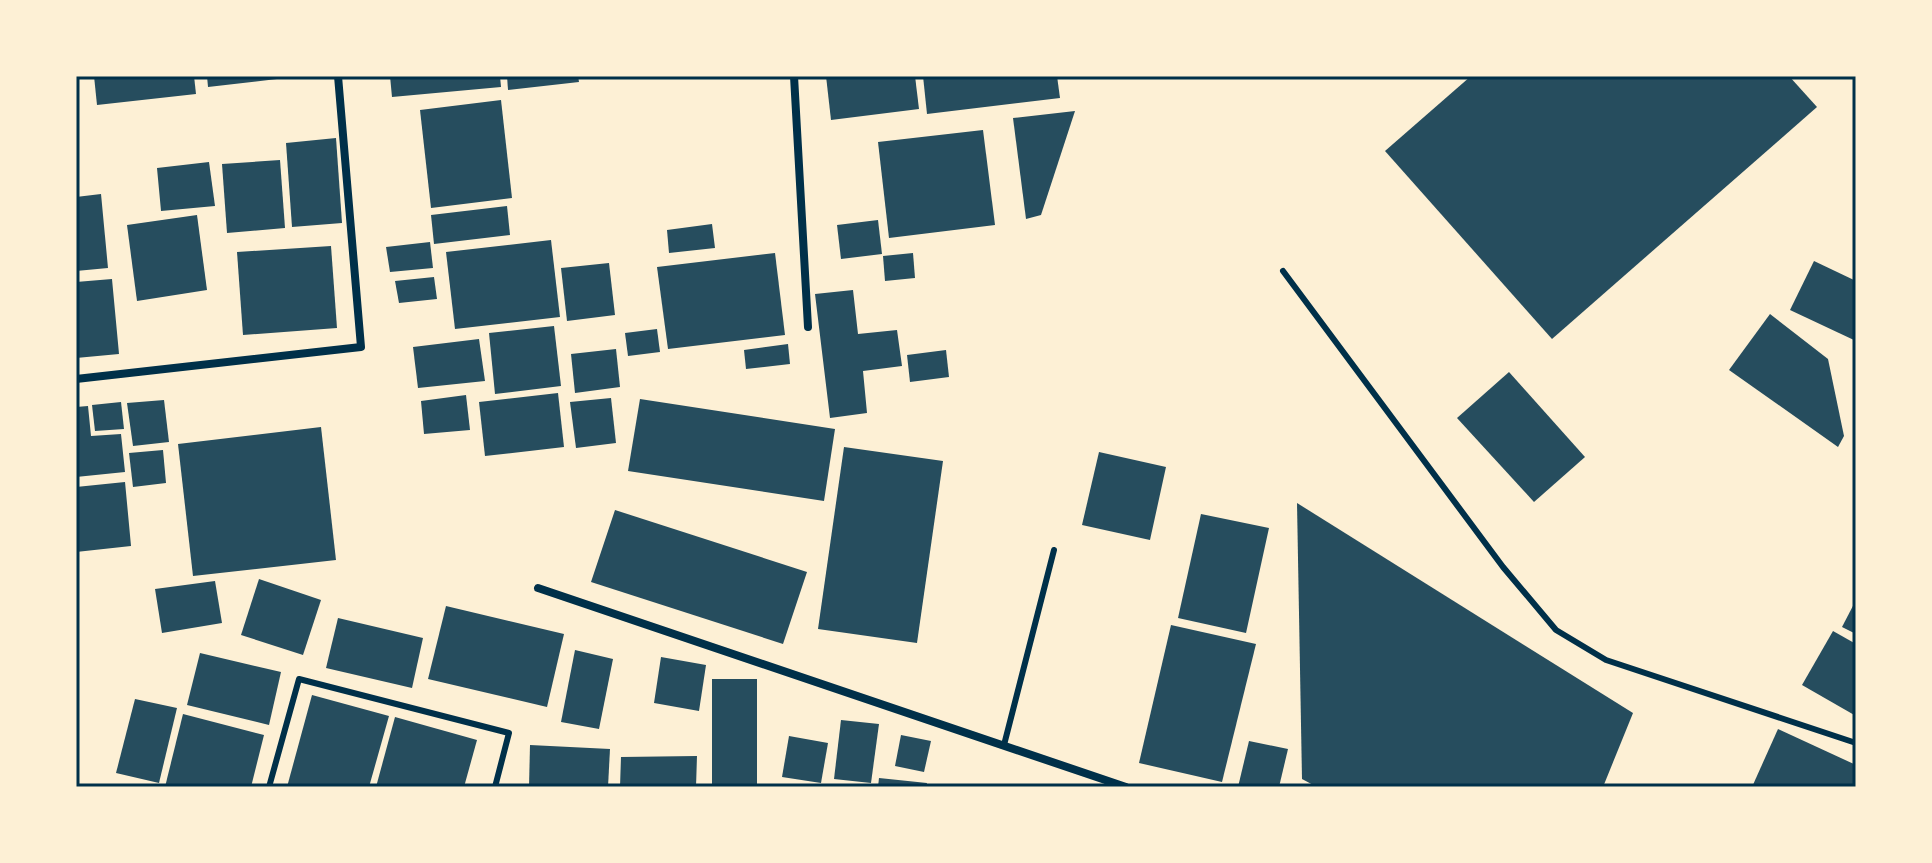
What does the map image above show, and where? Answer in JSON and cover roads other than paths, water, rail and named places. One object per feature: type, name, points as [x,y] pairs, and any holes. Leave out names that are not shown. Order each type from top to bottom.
[{"type":"street","points":[[76,379],[361,347],[338,76]]},
{"type":"street","points":[[794,76],[808,327]]},
{"type":"street","points":[[538,588],[1126,787]]},
{"type":"lane","points":[[1283,271],[1503,567],[1556,630],[1606,660],[1856,743]]},
{"type":"lane","points":[[1004,745],[1054,550]]},
{"type":"lane","points":[[269,787],[299,679],[509,733],[495,787]]}]
